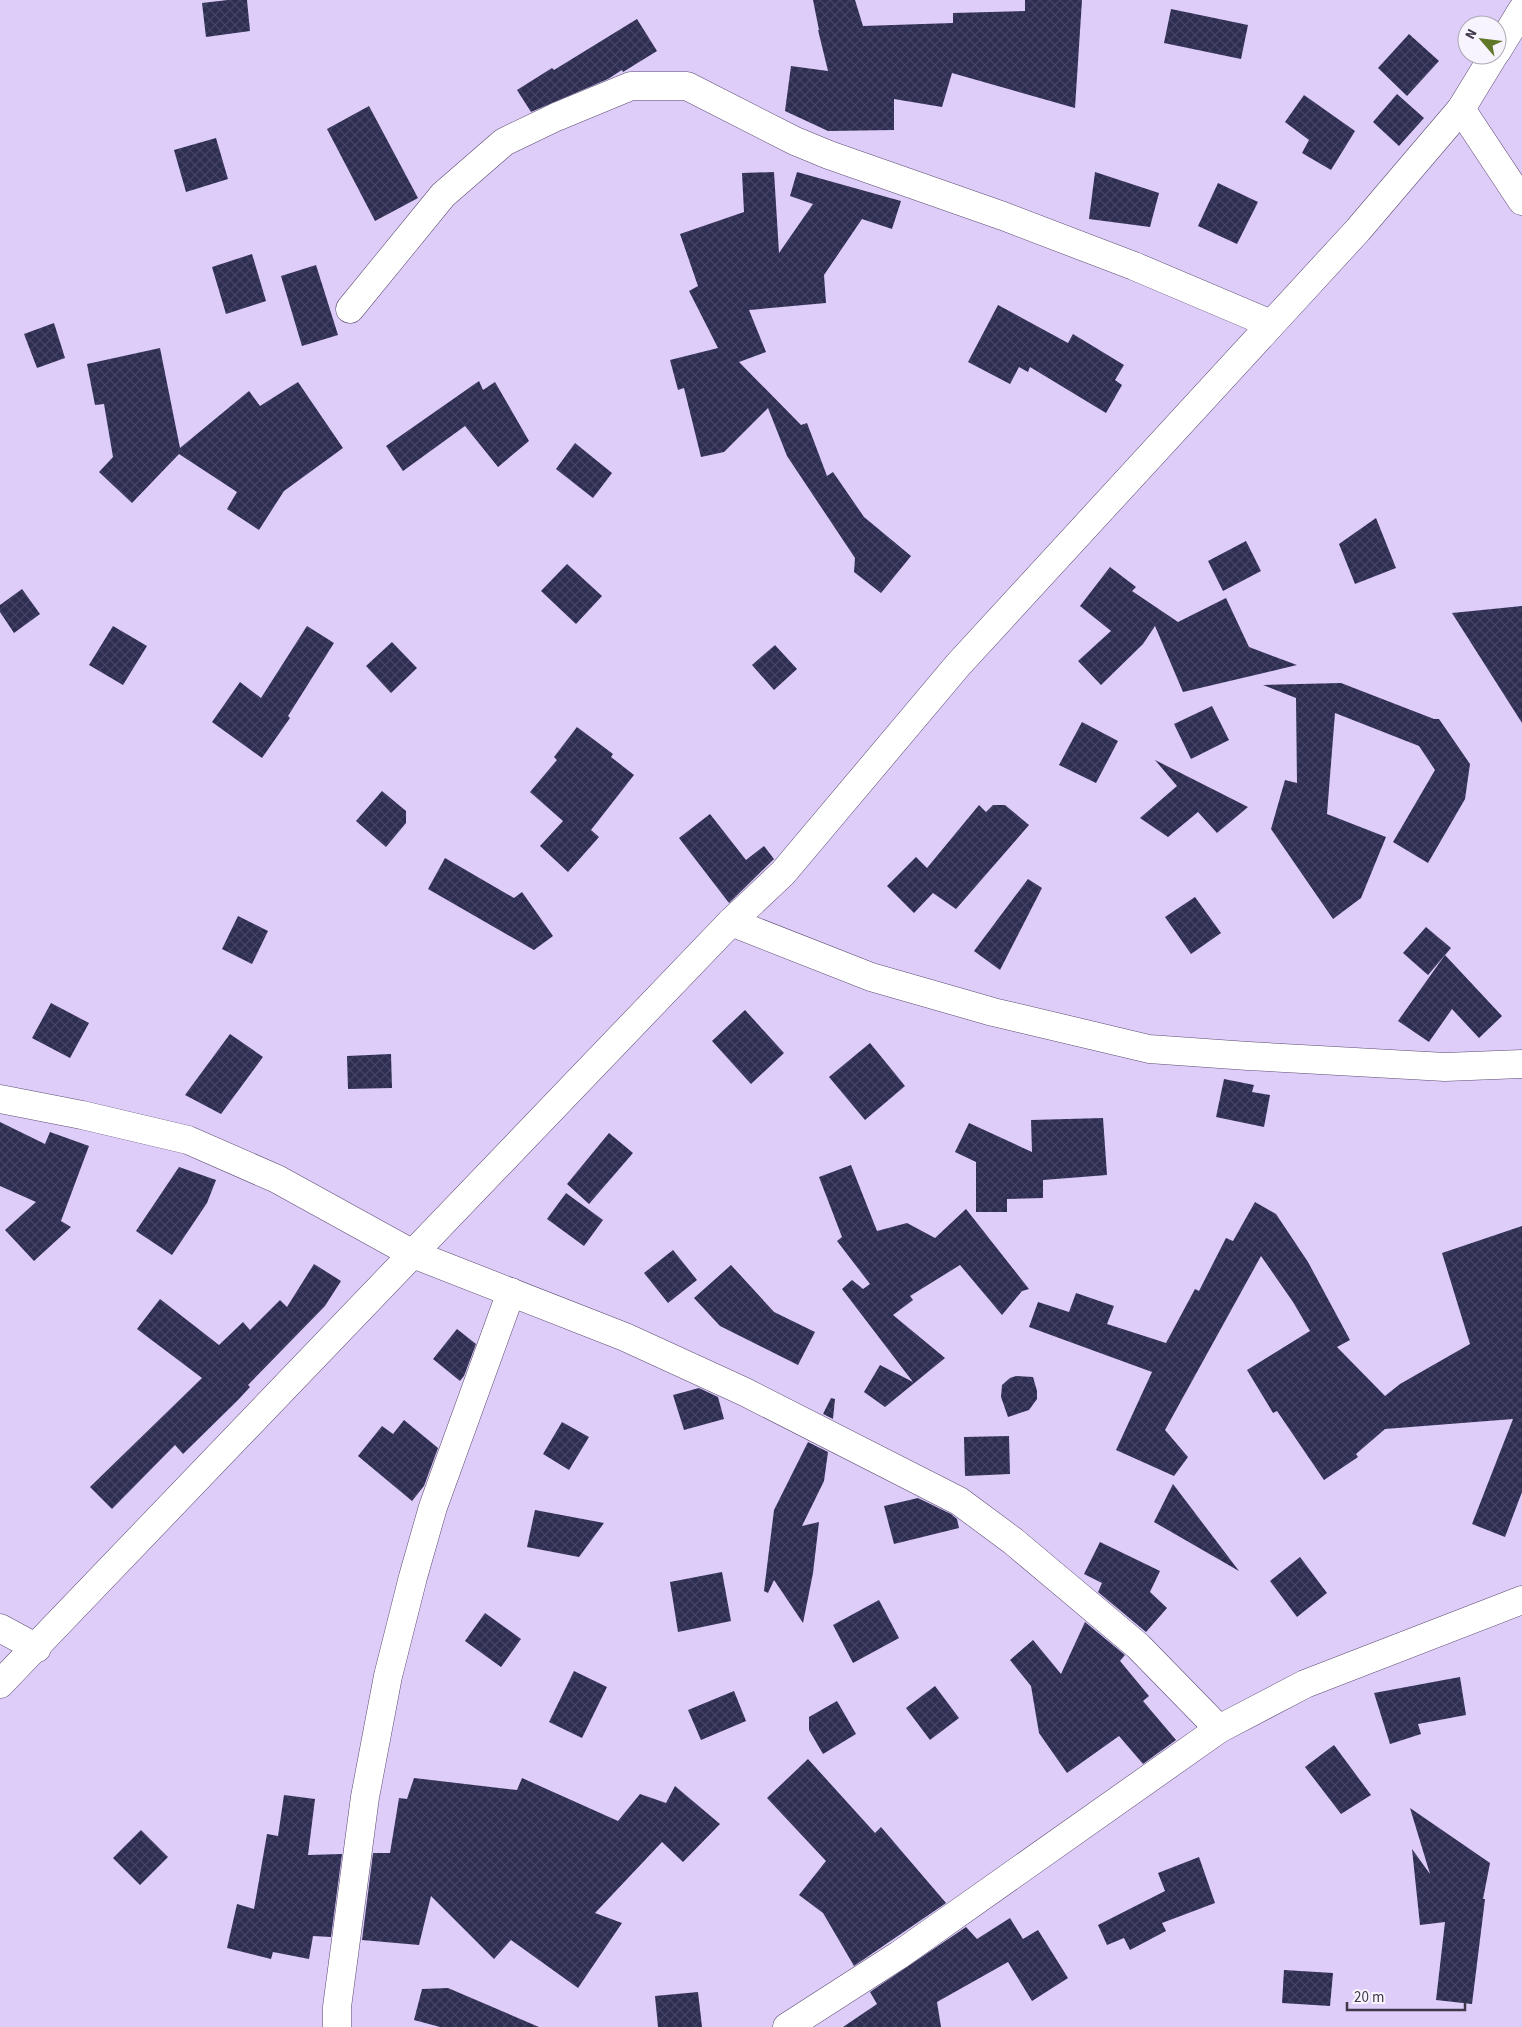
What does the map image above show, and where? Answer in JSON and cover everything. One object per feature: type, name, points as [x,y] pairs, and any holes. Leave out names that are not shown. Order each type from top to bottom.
[{"type":"street","points":[[1507,35],[1522,10]]},
{"type":"street","points":[[0,1684],[37,1648],[731,922],[783,873],[958,665],[1358,230],[1460,109],[1488,65]]},
{"type":"street","points":[[350,309],[443,195],[504,142],[556,117],[632,86],[686,86],[829,156],[1003,216],[1099,252],[1271,324]]},
{"type":"street","points":[[1460,109],[1521,198]]},
{"type":"street","points":[[731,922],[871,977],[993,1012],[1150,1049],[1445,1067],[1522,1064]]},
{"type":"street","points":[[0,1099],[82,1115],[188,1140],[278,1180],[413,1254],[625,1337],[736,1388],[960,1501],[1013,1541],[1138,1646],[1218,1729]]},
{"type":"street","points":[[337,2027],[337,2007],[365,1797],[390,1667],[433,1506],[511,1292]]},
{"type":"street","points":[[787,2027],[899,1955],[1218,1729],[1305,1684],[1522,1600]]},
{"type":"street","points":[[0,1628],[37,1648]]},
{"type":"building","points":[[247,0],[250,31],[206,37],[202,3]]},
{"type":"building","points":[[813,0],[855,0],[863,26],[953,23],[953,13],[1025,11],[1025,0],[1082,0],[1075,108],[952,73],[942,107],[894,99],[894,130],[828,131],[785,111],[791,66],[828,71]]},
{"type":"building","points":[[1171,9],[1248,25],[1241,59],[1164,43]]},
{"type":"building","points":[[637,19],[657,51],[623,72],[622,70],[608,79],[531,112],[517,90],[552,68],[554,70]]},
{"type":"building","points":[[1409,34],[1439,61],[1407,96],[1378,68]]},
{"type":"building","points":[[1397,94],[1424,118],[1399,146],[1373,122]]},
{"type":"building","points":[[1304,95],[1355,131],[1331,170],[1302,153],[1309,140],[1285,122]]},
{"type":"building","points":[[369,106],[418,198],[375,221],[327,129]]},
{"type":"building","points":[[216,138],[228,179],[186,192],[174,150]]},
{"type":"building","points":[[774,172],[779,253],[813,204],[790,196],[797,172],[901,201],[892,229],[862,219],[824,275],[826,303],[749,310],[766,352],[739,362],[801,425],[807,423],[827,476],[833,472],[864,517],[911,556],[881,593],[854,572],[855,558],[787,456],[768,408],[724,452],[701,457],[684,388],[678,390],[670,360],[718,348],[689,291],[698,286],[680,234],[744,212],[742,173]]},
{"type":"building","points":[[1095,172],[1159,193],[1150,227],[1089,219]]},
{"type":"building","points":[[1218,183],[1258,202],[1237,244],[1198,226]]},
{"type":"building","points":[[252,254],[266,301],[226,314],[212,267]]},
{"type":"building","points":[[316,265],[338,335],[302,346],[281,276]]},
{"type":"building","points":[[998,305],[1068,343],[1073,334],[1124,365],[1115,380],[1122,385],[1106,413],[1030,367],[1028,372],[1019,367],[1010,384],[968,362]]},
{"type":"building","points":[[54,323],[65,358],[37,368],[24,334]]},
{"type":"building","points":[[160,348],[180,448],[249,391],[260,406],[298,382],[343,448],[284,491],[259,530],[227,509],[237,492],[179,454],[132,503],[99,472],[113,457],[104,404],[95,405],[87,364]]},
{"type":"building","points":[[479,381],[483,390],[495,382],[529,441],[498,467],[465,426],[403,471],[386,446]]},
{"type":"building","points":[[575,443],[612,473],[593,498],[556,469]]},
{"type":"building","points":[[1376,518],[1396,568],[1355,584],[1339,544]]},
{"type":"building","points":[[1246,541],[1261,571],[1223,591],[1208,561]]},
{"type":"building","points":[[567,564],[602,596],[576,624],[541,591]]},
{"type":"building","points":[[1110,567],[1136,587],[1132,591],[1178,622],[1226,598],[1249,647],[1297,665],[1183,692],[1155,626],[1143,644],[1101,685],[1078,661],[1111,631],[1080,606]]},
{"type":"building","points":[[22,589],[40,614],[14,633],[0,612],[0,605]]},
{"type":"building","points":[[1522,606],[1522,723],[1452,613]]},
{"type":"building","points":[[113,626],[147,646],[123,685],[89,665]]},
{"type":"building","points":[[307,626],[334,643],[288,716],[290,718],[262,758],[212,722],[240,682],[261,698]]},
{"type":"building","points":[[392,642],[417,668],[391,693],[366,666]]},
{"type":"building","points":[[775,645],[797,669],[774,690],[752,665]]},
{"type":"building","points":[[1341,683],[1434,719],[1439,719],[1470,764],[1465,799],[1428,863],[1393,842],[1435,770],[1419,746],[1335,713],[1327,814],[1386,837],[1361,898],[1333,919],[1271,829],[1285,780],[1297,783],[1296,698],[1263,685]]},
{"type":"building","points":[[1212,706],[1229,740],[1191,759],[1174,724]]},
{"type":"building","points":[[1082,722],[1118,741],[1096,783],[1059,765]]},
{"type":"building","points":[[577,727],[613,754],[611,757],[634,775],[591,830],[599,837],[568,872],[540,846],[563,821],[530,792],[557,760],[554,757]]},
{"type":"building","points":[[1155,760],[1248,807],[1217,833],[1198,812],[1168,837],[1140,818],[1177,786]]},
{"type":"building","points":[[382,791],[406,811],[406,823],[386,847],[356,821]]},
{"type":"building","points":[[979,805],[986,812],[993,805],[1005,805],[1029,825],[956,909],[933,893],[914,913],[887,886],[916,857],[927,868]]},
{"type":"building","points":[[710,814],[746,860],[764,846],[774,859],[729,903],[679,838]]},
{"type":"building","points":[[445,858],[514,898],[522,892],[553,936],[534,950],[428,889]]},
{"type":"building","points":[[1028,879],[1042,888],[1000,970],[974,951]]},
{"type":"building","points":[[1195,897],[1221,933],[1191,954],[1165,917]]},
{"type":"building","points":[[238,916],[268,931],[252,964],[222,949]]},
{"type":"building","points":[[1426,927],[1451,948],[1428,975],[1403,953]]},
{"type":"building","points":[[1445,955],[1502,1016],[1479,1038],[1452,1009],[1429,1042],[1398,1021]]},
{"type":"building","points":[[51,1003],[89,1023],[70,1058],[32,1038]]},
{"type":"building","points":[[745,1010],[784,1053],[751,1084],[712,1041]]},
{"type":"building","points":[[230,1034],[263,1057],[221,1114],[185,1095]]},
{"type":"building","points":[[870,1043],[905,1086],[865,1120],[829,1077]]},
{"type":"building","points":[[391,1054],[392,1088],[348,1089],[347,1056]]},
{"type":"building","points":[[1224,1079],[1254,1085],[1252,1092],[1270,1095],[1264,1127],[1216,1117]]},
{"type":"building","points":[[1103,1118],[1107,1175],[1043,1180],[1043,1198],[1007,1199],[1007,1212],[976,1212],[976,1162],[955,1152],[969,1123],[1032,1152],[1031,1120]]},
{"type":"building","points":[[0,1122],[45,1144],[50,1132],[89,1146],[61,1221],[71,1227],[34,1261],[5,1230],[36,1202],[0,1186]]},
{"type":"building","points":[[609,1133],[633,1153],[589,1204],[567,1184]]},
{"type":"building","points":[[851,1165],[877,1231],[907,1223],[935,1238],[966,1209],[1029,1289],[1022,1291],[1002,1315],[960,1265],[910,1296],[913,1300],[893,1315],[945,1358],[885,1407],[864,1392],[880,1365],[913,1382],[842,1289],[852,1280],[863,1289],[870,1284],[837,1241],[842,1237],[819,1177]]},
{"type":"building","points":[[179,1167],[216,1180],[207,1203],[172,1255],[136,1231]]},
{"type":"building","points":[[566,1193],[603,1220],[584,1246],[547,1219]]},
{"type":"building","points":[[1255,1202],[1276,1214],[1308,1262],[1350,1340],[1337,1347],[1385,1396],[1400,1384],[1470,1344],[1442,1253],[1522,1226],[1522,1492],[1505,1537],[1472,1524],[1513,1419],[1385,1429],[1356,1454],[1358,1457],[1324,1480],[1277,1411],[1273,1413],[1247,1370],[1310,1331],[1293,1302],[1261,1256],[1165,1430],[1188,1457],[1174,1476],[1116,1450],[1152,1372],[1029,1327],[1038,1302],[1069,1312],[1076,1293],[1114,1306],[1107,1324],[1166,1343],[1195,1289],[1199,1291],[1226,1238],[1233,1241]]},
{"type":"building","points":[[673,1250],[697,1280],[668,1303],[644,1273]]},
{"type":"building","points":[[314,1264],[341,1281],[325,1306],[248,1385],[250,1387],[238,1400],[183,1454],[175,1445],[112,1509],[90,1487],[202,1378],[137,1329],[160,1299],[219,1345],[243,1322],[250,1330],[280,1300],[287,1307]]},
{"type":"building","points":[[731,1265],[774,1312],[815,1332],[798,1365],[720,1326],[694,1298]]},
{"type":"building","points":[[457,1329],[476,1344],[464,1376],[460,1381],[433,1359]]},
{"type":"building","points":[[1016,1376],[1033,1377],[1037,1399],[1029,1410],[1008,1417],[1001,1397],[1002,1385],[1010,1378]]},
{"type":"building","points":[[699,1388],[718,1397],[724,1419],[684,1430],[673,1395]]},
{"type":"building","points":[[831,1398],[835,1399],[833,1419],[823,1414]]},
{"type":"building","points":[[404,1420],[438,1448],[424,1486],[412,1501],[358,1456],[382,1426],[393,1434]]},
{"type":"building","points":[[562,1422],[589,1437],[569,1470],[543,1454]]},
{"type":"building","points":[[1009,1436],[1010,1474],[965,1476],[964,1437]]},
{"type":"building","points":[[808,1442],[828,1452],[824,1481],[802,1526],[819,1522],[813,1573],[803,1623],[774,1580],[768,1593],[764,1591],[774,1510]]},
{"type":"building","points":[[1173,1484],[1239,1571],[1154,1522]]},
{"type":"building","points":[[918,1498],[951,1514],[957,1519],[959,1528],[894,1544],[884,1506]]},
{"type":"building","points":[[535,1510],[604,1523],[579,1557],[527,1547]]},
{"type":"building","points":[[1100,1542],[1160,1571],[1150,1592],[1167,1608],[1146,1632],[1098,1592],[1102,1583],[1084,1574]]},
{"type":"building","points":[[1300,1557],[1327,1593],[1297,1617],[1270,1581]]},
{"type":"building","points":[[722,1572],[731,1621],[678,1632],[670,1582]]},
{"type":"building","points":[[879,1600],[899,1638],[853,1663],[833,1625]]},
{"type":"building","points":[[485,1613],[521,1639],[501,1667],[465,1641]]},
{"type":"building","points":[[1085,1622],[1125,1655],[1120,1661],[1149,1696],[1143,1701],[1176,1740],[1143,1764],[1119,1736],[1067,1773],[1039,1733],[1031,1686],[1010,1660],[1033,1640],[1061,1674]]},
{"type":"building","points":[[574,1671],[607,1687],[582,1738],[549,1722]]},
{"type":"building","points":[[1460,1677],[1466,1715],[1418,1724],[1421,1734],[1390,1744],[1374,1693]]},
{"type":"building","points":[[935,1686],[959,1718],[930,1740],[906,1708]]},
{"type":"building","points":[[734,1691],[746,1721],[701,1740],[688,1710]]},
{"type":"building","points":[[837,1701],[856,1734],[823,1754],[809,1730],[809,1717]]},
{"type":"building","points":[[1334,1745],[1371,1795],[1341,1814],[1305,1767]]},
{"type":"building","points":[[808,1759],[875,1833],[881,1827],[946,1903],[854,1966],[823,1913],[799,1895],[826,1861],[767,1798]]},
{"type":"building","points":[[414,1778],[517,1790],[522,1778],[618,1821],[640,1794],[666,1803],[675,1786],[720,1824],[683,1862],[662,1842],[595,1913],[622,1923],[578,1988],[511,1940],[494,1959],[431,1896],[419,1945],[362,1940],[373,1853],[390,1853],[399,1798],[407,1799]]},
{"type":"building","points":[[284,1795],[315,1799],[308,1855],[342,1854],[331,1937],[313,1936],[309,1959],[273,1952],[271,1959],[227,1948],[237,1904],[254,1909],[267,1834],[278,1836]]},
{"type":"building","points":[[1410,1808],[1490,1863],[1483,1899],[1485,1899],[1472,2004],[1436,2000],[1445,1922],[1420,1925],[1412,1849],[1430,1874]]},
{"type":"building","points":[[141,1830],[168,1857],[140,1885],[113,1858]]},
{"type":"building","points":[[1199,1857],[1215,1903],[1162,1923],[1166,1931],[1130,1950],[1124,1938],[1107,1945],[1098,1925],[1165,1891],[1158,1873]]},
{"type":"building","points":[[1010,1918],[1023,1939],[1038,1930],[1068,1978],[1032,2001],[1008,1962],[937,2002],[941,2027],[843,2027],[877,2004],[870,1992],[966,1927],[977,1939]]},
{"type":"building","points":[[1284,1970],[1333,1973],[1330,2006],[1282,2003]]},
{"type":"building","points":[[448,1988],[539,2027],[440,2027],[414,2020],[422,1989]]},
{"type":"building","points":[[698,1992],[702,2027],[658,2027],[655,1996]]}]
